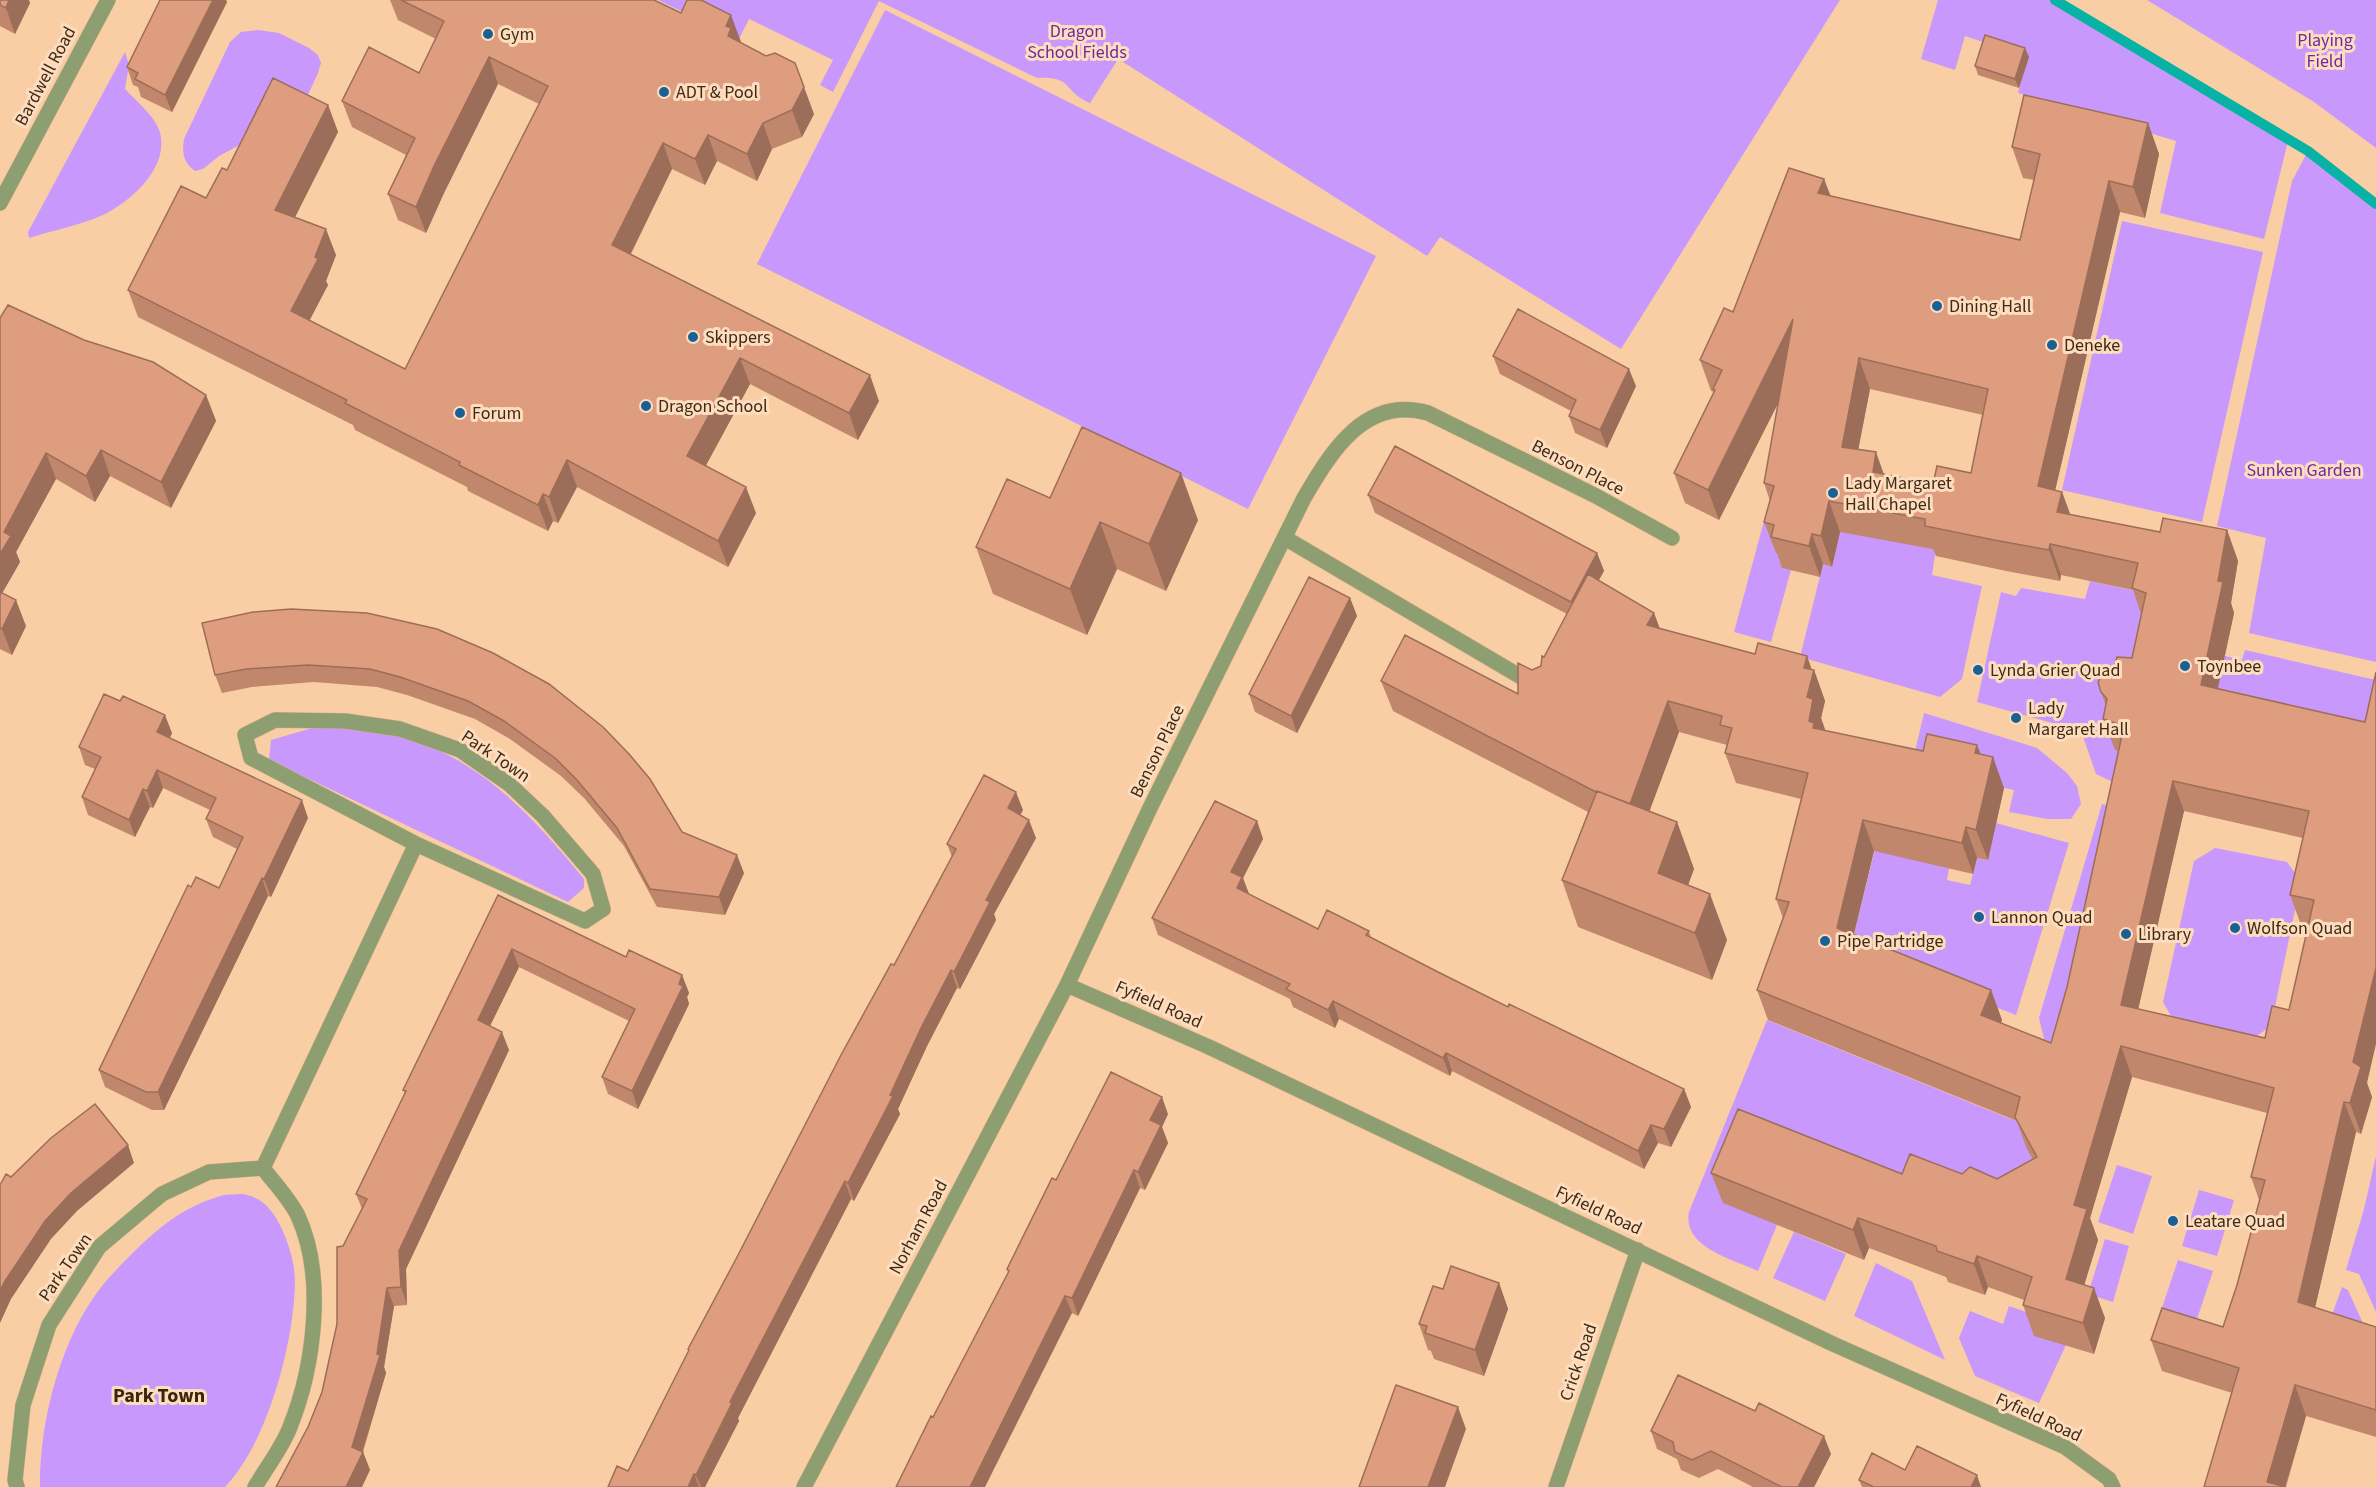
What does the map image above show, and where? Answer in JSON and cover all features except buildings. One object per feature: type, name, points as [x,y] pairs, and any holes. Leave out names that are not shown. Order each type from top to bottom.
[{"type":"street","name":"Bardwell Road","points":[[0,203],[108,0]]},
{"type":"street","name":"Benson Place","points":[[1067,985],[1150,808],[1304,498],[1326,461],[1345,438],[1372,416],[1412,408],[1428,413],[1596,496],[1672,538]]},
{"type":"street","points":[[1286,538],[1544,691]]},
{"type":"street","name":"Park Town","points":[[275,720],[345,721],[400,729],[460,750],[509,784],[543,816],[593,874],[603,909],[585,921],[416,843],[251,759],[245,735],[275,720]]},
{"type":"street","points":[[255,1487],[290,1429],[308,1362],[315,1307],[311,1258],[298,1215],[263,1168],[416,843]]},
{"type":"street","name":"Fyfield Road","points":[[1067,985],[1209,1047],[1833,1344],[2065,1447],[2111,1483]]},
{"type":"street","name":"Norham Road","points":[[804,1487],[1067,985]]},
{"type":"street","name":"Park Town","points":[[17,1487],[15,1480],[22,1405],[49,1325],[99,1246],[162,1194],[209,1172],[263,1168]]},
{"type":"street","name":"Crick Road","points":[[1556,1487],[1638,1250]]},
{"type":"green space","name":"Dragon School Fields","points":[[658,0],[1840,0],[1621,349],[1440,237],[1427,256],[1123,62],[1128,53],[1124,50],[1090,103],[1081,99],[1057,79],[1037,78],[879,1],[833,92],[820,85],[833,60],[749,19],[739,39]]},
{"type":"green space","points":[[1938,0],[2055,0],[2288,141],[2264,239],[2160,213],[2176,141],[2018,93],[2028,57],[1965,36],[1955,70],[1921,59]]},
{"type":"green space","name":"Playing Field","points":[[2147,0],[2376,0],[2376,148],[2314,102]]},
{"type":"green space","points":[[885,10],[1376,256],[1248,509],[757,264]]},
{"type":"green space","points":[[258,30],[279,33],[309,48],[318,55],[321,63],[318,73],[307,97],[247,141],[219,156],[203,169],[195,171],[184,157],[184,139],[230,42],[241,32]]},
{"type":"green space","points":[[125,52],[129,65],[125,89],[150,115],[160,132],[161,146],[152,173],[132,196],[108,212],[88,221],[29,238],[28,232]]},
{"type":"green space","name":"Sunken Garden","points":[[2308,151],[2376,204],[2376,662],[2249,633],[2266,538],[2217,526],[2292,181]]},
{"type":"green space","points":[[2122,221],[2263,252],[2202,522],[2062,490]]},
{"type":"green space","points":[[1767,510],[1776,512],[1785,556],[1782,568],[1791,570],[1771,642],[1734,632]]},
{"type":"green space","points":[[1840,531],[1936,549],[1932,575],[1982,586],[1962,679],[1940,697],[1800,657],[1823,564],[1832,567]]},
{"type":"green space","points":[[2090,581],[2149,594],[2135,757],[2128,789],[2096,774],[2081,731],[1977,702],[2001,592],[2016,596],[2021,588],[2085,599]]},
{"type":"green space","points":[[2245,650],[2376,680],[2376,752],[2201,735],[2225,656],[2242,660]]},
{"type":"green space","points":[[1924,713],[2037,748],[2067,773],[2077,786],[2081,804],[2071,819],[2048,819],[2009,812],[2014,790],[1986,784],[1909,777]]},
{"type":"green space","points":[[353,726],[394,734],[424,744],[452,757],[477,773],[523,810],[584,879],[584,888],[568,902],[269,760],[271,740],[312,728]]},
{"type":"green space","points":[[2102,804],[2124,809],[2065,1064],[2045,1043],[2039,1018]]},
{"type":"green space","points":[[1996,823],[2069,843],[2016,1015],[1850,950],[1881,825],[1923,862],[1949,868],[1947,880],[1970,885],[1977,858],[1988,860]]},
{"type":"green space","points":[[2215,848],[2287,862],[2301,881],[2271,1026],[2251,1040],[2175,1023],[2163,1002],[2194,861]]},
{"type":"green space","points":[[1767,1020],[2008,1118],[2041,1128],[2061,1168],[1777,1225],[1758,1271],[1711,1250],[1693,1234],[1689,1224],[1689,1212]]},
{"type":"green space","points":[[2376,1156],[2376,1312],[2359,1274],[2346,1270],[2364,1209]]},
{"type":"green space","points":[[2117,1165],[2152,1176],[2133,1234],[2098,1222]]},
{"type":"green space","points":[[2199,1190],[2234,1200],[2217,1256],[2182,1246]]},
{"type":"green space","points":[[224,1195],[247,1195],[259,1200],[269,1208],[285,1235],[295,1275],[290,1333],[284,1362],[266,1418],[254,1445],[240,1468],[225,1487],[40,1487],[44,1435],[55,1381],[75,1330],[88,1307],[112,1274],[162,1227],[190,1208]]},
{"type":"green space","points":[[1794,1232],[1846,1254],[1825,1301],[1773,1278]]},
{"type":"green space","points":[[2105,1239],[2129,1246],[2113,1302],[2088,1294]]},
{"type":"green space","points":[[2178,1260],[2213,1271],[2194,1328],[2159,1317]]},
{"type":"green space","points":[[1876,1263],[1912,1281],[1945,1360],[1854,1316]]},
{"type":"green space","points":[[2342,1287],[2348,1290],[2369,1337],[2328,1326]]},
{"type":"green space","points":[[2009,1306],[2040,1317],[2066,1345],[2039,1403],[1975,1376],[1959,1338],[1970,1311],[2003,1324]]},
{"type":"waterway","points":[[2055,0],[2308,151],[2376,204]]},
{"type":"place","name":"Gym","points":[[488,34]]},
{"type":"place","name":"ADT & Pool","points":[[664,92]]},
{"type":"place","name":"Dining Hall","points":[[1937,306]]},
{"type":"place","name":"Skippers","points":[[693,337]]},
{"type":"place","name":"Deneke","points":[[2052,345]]},
{"type":"place","name":"Dragon School","points":[[646,406]]},
{"type":"place","name":"Forum","points":[[460,413]]},
{"type":"place","name":"Lady Margaret Hall Chapel","points":[[1833,493]]},
{"type":"place","name":"Toynbee","points":[[2185,666]]},
{"type":"place","name":"Lynda Grier Quad","points":[[1978,670]]},
{"type":"place","name":"Lady Margaret Hall","points":[[2016,718]]},
{"type":"place","name":"Lannon Quad","points":[[1979,917]]},
{"type":"place","name":"Wolfson Quad","points":[[2235,928]]},
{"type":"place","name":"Library","points":[[2126,934]]},
{"type":"place","name":"Pipe Partridge","points":[[1825,941]]},
{"type":"place","name":"Leatare Quad","points":[[2173,1221]]},
{"type":"district","name":"Park Town","points":[[159,1395]]}]
